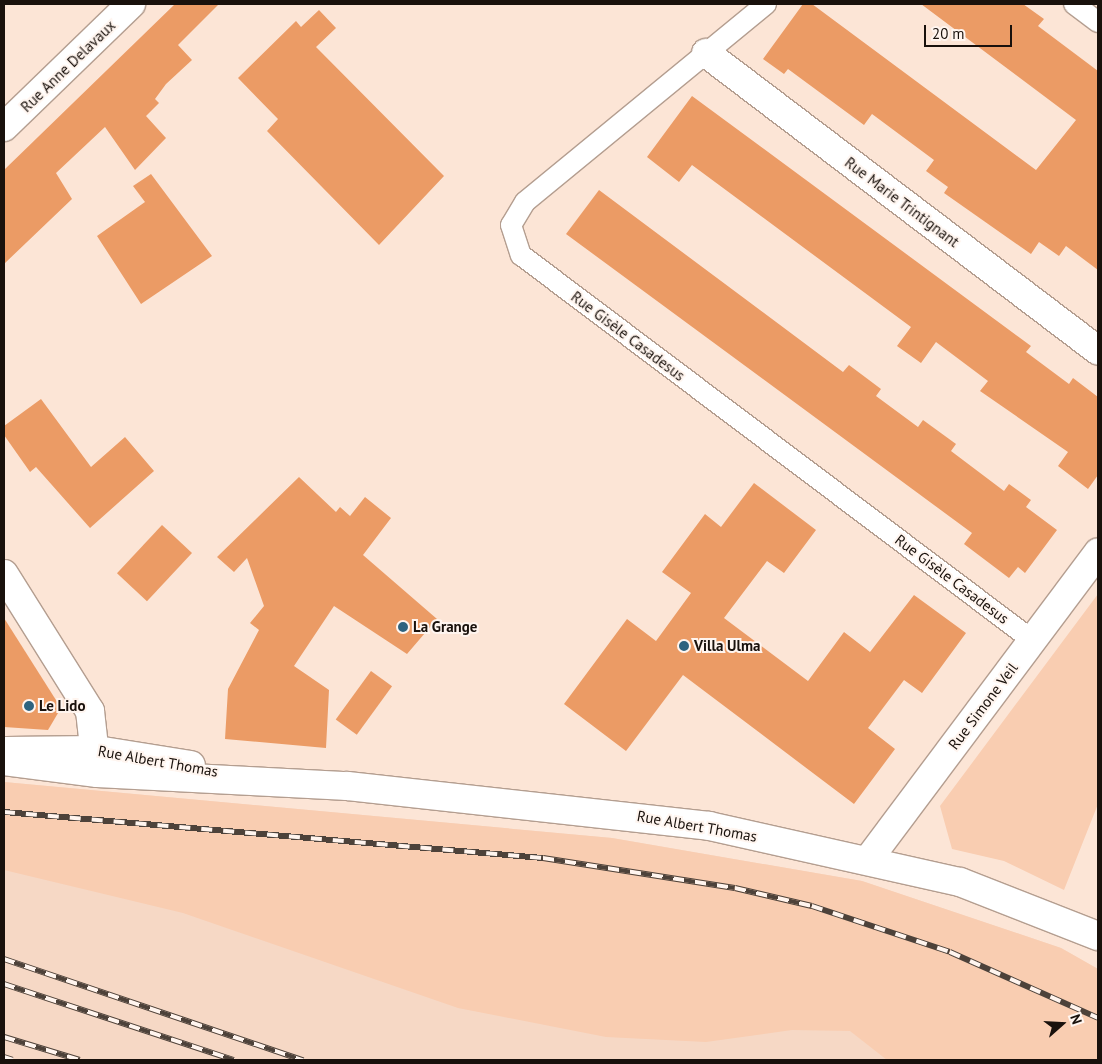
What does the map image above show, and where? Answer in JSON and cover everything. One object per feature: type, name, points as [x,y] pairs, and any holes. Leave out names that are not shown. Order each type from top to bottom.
[{"type":"street","name":"Rue Anne Delavaux","points":[[4,127],[131,4]]},
{"type":"street","name":"Rue Gisèle Casadesus","points":[[766,4],[525,202],[511,225],[521,255],[1032,640]]},
{"type":"street","points":[[1074,4],[1098,22]]},
{"type":"street","name":"Rue Marie Trintignant","points":[[706,53],[1098,351]]},
{"type":"street","name":"Rue Simone Veil","points":[[868,860],[1098,553]]},
{"type":"street","points":[[4,574],[84,699],[97,762]]},
{"type":"street","name":"Rue Albert Thomas","points":[[4,751],[281,783],[634,815],[868,860],[988,890],[1098,936]]},
{"type":"street","name":"Rue Albert Thomas","points":[[4,761],[97,762]]},
{"type":"shaded area","points":[[1098,594],[1098,804],[1064,890],[1004,861],[952,849],[940,806]]},
{"type":"shaded area","points":[[4,782],[612,838],[862,881],[1061,948],[1098,969],[1098,1060],[4,1060]]},
{"type":"shaded area","points":[[4,782],[612,838],[862,881],[1061,948],[1098,969],[1098,1060],[887,1060],[850,1031],[792,1030],[706,1042],[606,1037],[458,1008],[183,913],[4,870]]},
{"type":"building","points":[[175,4],[219,4],[178,45],[192,60],[166,84],[155,99],[159,103],[146,116],[166,138],[135,170],[105,127],[56,173],[72,199],[4,264],[4,170]]},
{"type":"building","points":[[803,4],[812,4],[1036,170],[1076,120],[921,4],[1023,4],[1044,19],[1038,26],[1098,71],[1098,270],[1066,246],[1059,256],[1039,242],[1031,254],[944,193],[948,187],[926,171],[934,160],[872,114],[864,125],[788,69],[784,74],[763,59]]},
{"type":"building","points":[[319,10],[336,28],[316,47],[444,176],[379,245],[267,131],[278,119],[238,78],[296,21],[301,27]]},
{"type":"building","points":[[692,96],[1031,346],[1026,352],[1069,384],[1073,378],[1098,397],[1098,475],[1088,489],[1058,466],[1068,452],[980,391],[988,381],[936,342],[921,363],[897,346],[911,327],[692,165],[679,182],[647,157]]},
{"type":"building","points":[[151,174],[212,256],[141,304],[97,236],[145,202],[133,186]]},
{"type":"building","points":[[599,190],[843,372],[849,365],[881,389],[876,396],[918,427],[923,420],[956,444],[951,451],[1004,491],[1009,484],[1031,500],[1026,507],[1057,530],[1025,573],[1018,567],[1009,578],[964,544],[972,533],[566,234]]},
{"type":"building","points":[[41,399],[91,467],[125,437],[154,471],[90,528],[36,467],[30,472],[4,435],[4,426]]},
{"type":"building","points":[[299,477],[336,512],[340,507],[350,516],[365,497],[391,518],[363,555],[437,619],[407,654],[334,606],[294,666],[329,690],[326,748],[225,739],[228,689],[259,630],[250,623],[264,606],[247,558],[234,572],[217,557]]},
{"type":"building","name":"Villa Ulma","points":[[754,483],[816,530],[784,573],[767,561],[724,618],[808,681],[844,632],[870,652],[914,595],[966,633],[922,693],[904,680],[868,728],[895,749],[854,804],[683,675],[626,751],[564,704],[627,619],[656,641],[691,593],[662,572],[705,514],[721,527]]},
{"type":"building","points":[[162,525],[192,553],[147,601],[117,573]]},
{"type":"building","points":[[4,618],[61,708],[48,730],[4,727]]},
{"type":"building","points":[[371,671],[392,686],[357,735],[336,720]]},
{"type":"railway","points":[[4,812],[543,858],[735,888],[812,906],[950,952],[1098,1018]]},
{"type":"railway","points":[[4,959],[303,1060]]},
{"type":"railway","points":[[4,984],[234,1060]]},
{"type":"railway","points":[[4,1037],[80,1060]]},
{"type":"railway","points":[[4,1057],[13,1060]]},
{"type":"place","name":"La Grange","points":[[403,627]]},
{"type":"place","name":"Villa Ulma","points":[[684,646]]},
{"type":"place","name":"Le Lido","points":[[29,706]]}]
